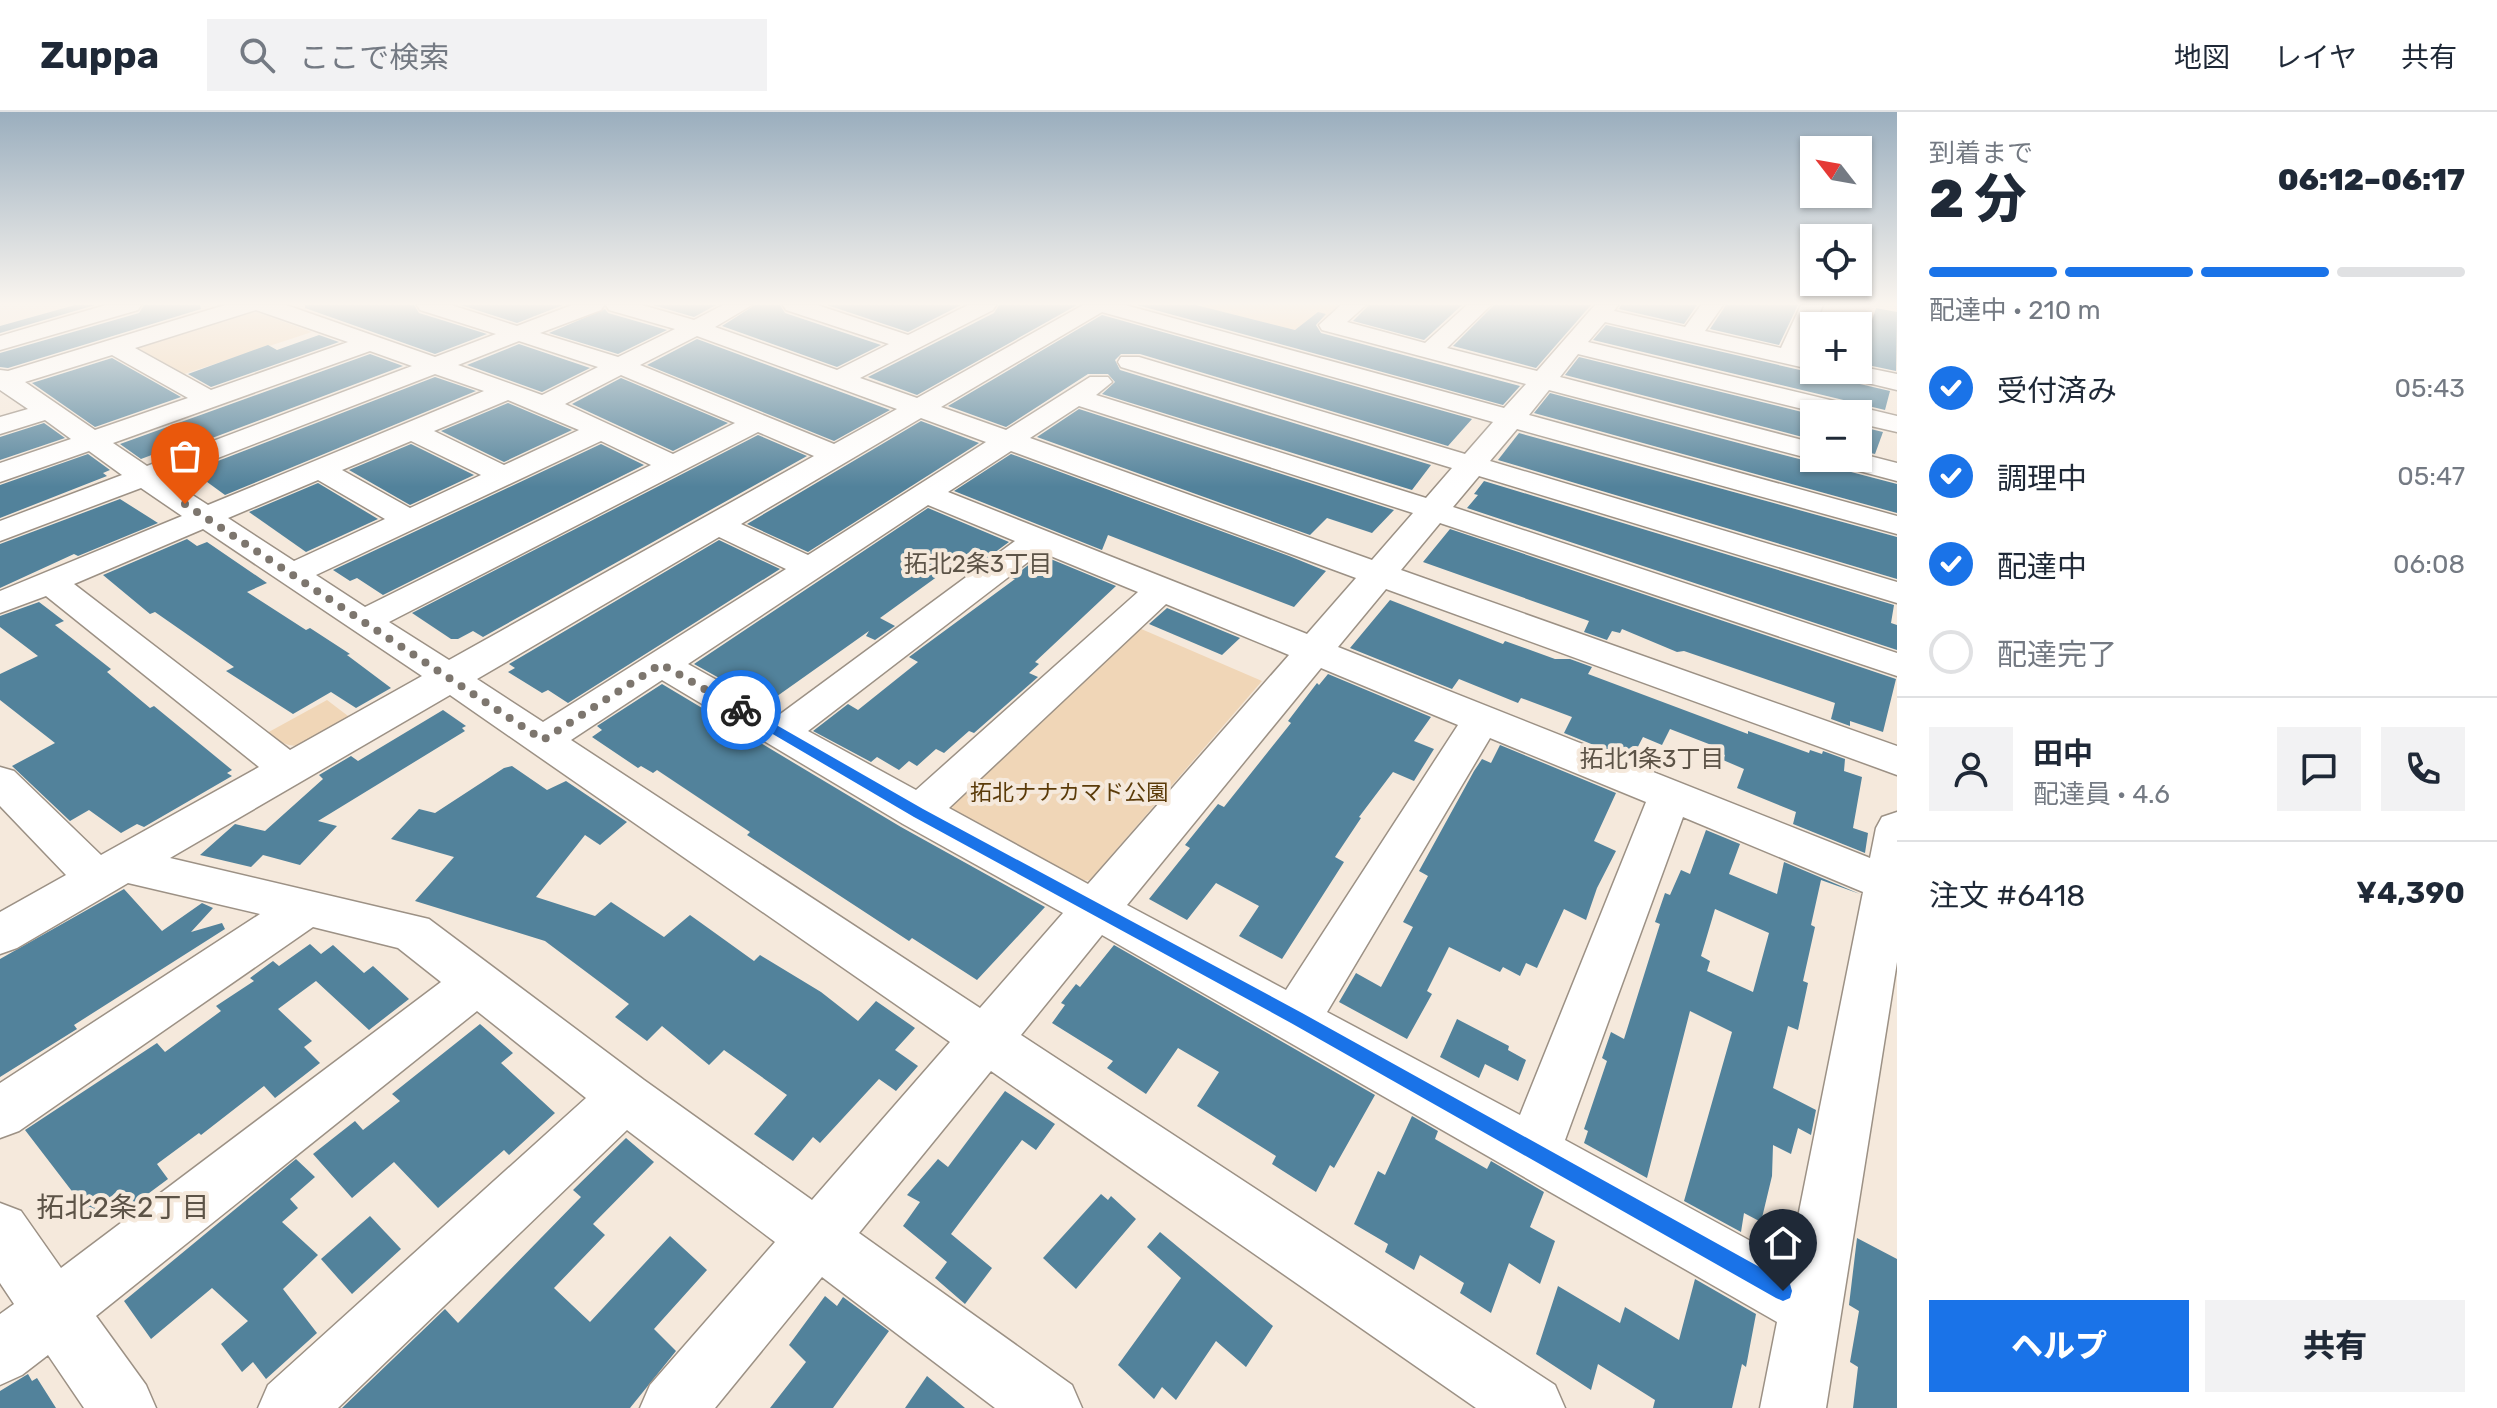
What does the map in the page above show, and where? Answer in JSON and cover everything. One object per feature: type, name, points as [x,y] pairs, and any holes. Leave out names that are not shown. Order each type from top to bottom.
[{"type":"street","points":[[1,370],[22,365]]},
{"type":"street","points":[[149,365],[209,399]]},
{"type":"street","points":[[0,473],[305,365]]},
{"type":"street","points":[[801,365],[1897,761]]},
{"type":"street","points":[[839,379],[865,365]]},
{"type":"street","points":[[0,935],[994,365]]},
{"type":"street","points":[[543,740],[1125,365]]},
{"type":"street","points":[[1142,365],[1897,593]]},
{"type":"street","points":[[1318,365],[1897,525]]},
{"type":"street","points":[[1485,365],[1800,447]]},
{"type":"street","points":[[673,1408],[1556,365]]},
{"type":"street","points":[[1718,365],[1817,400]]},
{"type":"street","points":[[0,532],[434,366],[544,404],[673,464]]},
{"type":"street","points":[[544,404],[620,366],[836,455]]},
{"type":"street","points":[[1,370],[48,411],[144,477],[543,740],[1532,1408]]},
{"type":"street","points":[[1872,376],[1897,382]]},
{"type":"street","points":[[0,603],[507,391]]},
{"type":"street","points":[[1076,397],[1433,510],[1897,665]]},
{"type":"street","points":[[0,426],[48,411]]},
{"type":"street","points":[[1872,418],[1897,424]]},
{"type":"street","points":[[363,621],[756,423]]},
{"type":"street","points":[[292,574],[602,430]]},
{"type":"street","points":[[413,431],[504,476]]},
{"type":"street","points":[[1872,466],[1897,472]]},
{"type":"street","points":[[321,470],[409,520]]},
{"type":"street","points":[[926,494],[1887,883]]},
{"type":"street","points":[[717,524],[810,568]]},
{"type":"street","points":[[780,733],[1038,539]]},
{"type":"street","points":[[50,582],[288,769]]},
{"type":"street","points":[[918,813],[1162,589]]},
{"type":"street","points":[[661,664],[918,813],[1296,1018],[1810,1307]]},
{"type":"street","points":[[1296,1018],[1482,718]]},
{"type":"street","points":[[0,781],[109,872],[306,908],[412,932],[625,1097],[1049,1408]]},
{"type":"street","points":[[1534,1150],[1670,795]]},
{"type":"street","points":[[1793,1408],[1897,828]]},
{"type":"street","points":[[0,1113],[306,908]]},
{"type":"street","points":[[0,1353],[477,982]]},
{"type":"street","points":[[291,1408],[625,1097]]},
{"type":"street","points":[[0,1232],[123,1408]]},
{"type":"green space","points":[[164,365],[210,365],[181,375]]},
{"type":"green space","name":"拓北ナナカマド公園","points":[[1139,628],[1262,681],[1090,880],[1074,881],[953,810],[951,802]]},
{"type":"green space","points":[[327,700],[352,719],[320,739],[301,746],[280,741],[267,733]]},
{"type":"building","points":[[88,365],[125,365],[181,397],[95,427],[32,383]]},
{"type":"building","points":[[212,365],[272,365],[211,387],[188,374]]},
{"type":"building","points":[[338,365],[403,366],[167,455],[157,453],[141,459],[120,444]]},
{"type":"building","points":[[468,365],[590,368],[542,392]]},
{"type":"building","points":[[648,365],[769,365],[890,410],[834,441]]},
{"type":"building","points":[[891,365],[969,365],[917,395],[868,377]]},
{"type":"building","points":[[1017,365],[1118,365],[1120,370],[1431,465],[1412,490],[1102,394],[1115,382],[1108,374],[1088,374],[1006,427],[948,406]]},
{"type":"building","points":[[1178,365],[1282,365],[1472,419],[1448,446]]},
{"type":"building","points":[[1358,365],[1443,365],[1520,386],[1503,405]]},
{"type":"building","points":[[1572,365],[1613,365],[1800,412],[1800,436],[1565,375]]},
{"type":"building","points":[[1699,365],[1781,365],[1800,370],[1800,384],[1860,384],[1890,391],[1885,410],[1872,407],[1872,400],[1843,400]]},
{"type":"building","points":[[1872,365],[1896,365],[1896,371],[1872,366]]},
{"type":"building","points":[[435,377],[476,391],[225,495],[192,471]]},
{"type":"building","points":[[621,378],[728,423],[673,451],[572,404]]},
{"type":"building","points":[[1550,393],[1800,459],[1800,472],[1851,472],[1897,484],[1897,513],[1534,413]]},
{"type":"building","points":[[508,403],[572,430],[504,462],[441,431]]},
{"type":"building","points":[[1079,409],[1394,510],[1372,533],[1327,518],[1310,535],[1037,437]]},
{"type":"building","points":[[921,421],[979,443],[808,552],[747,524]]},
{"type":"building","points":[[44,423],[65,438],[0,460],[0,437]]},
{"type":"building","points":[[1872,429],[1883,432],[1875,454],[1872,453]]},
{"type":"building","points":[[1519,433],[1897,537],[1897,579],[1498,460]]},
{"type":"building","points":[[758,435],[807,456],[483,637],[473,631],[451,639],[412,613]]},
{"type":"building","points":[[411,444],[474,475],[410,505],[349,470]]},
{"type":"building","points":[[601,444],[644,465],[383,595],[357,578],[350,581],[333,570]]},
{"type":"building","points":[[88,454],[110,470],[103,473],[107,476],[0,518],[0,485]]},
{"type":"building","points":[[1011,454],[1326,571],[1294,607],[1108,535],[1102,550],[954,491]]},
{"type":"building","points":[[1484,481],[1894,605],[1891,623],[1897,625],[1897,650],[1467,508]]},
{"type":"building","points":[[318,483],[378,519],[306,552],[249,512]]},
{"type":"building","points":[[120,499],[158,523],[78,556],[74,554],[0,588],[0,544]]},
{"type":"building","points":[[928,508],[1009,542],[979,564],[966,558],[945,571],[880,618],[895,626],[875,640],[866,636],[869,631],[766,704],[694,664]]},
{"type":"building","points":[[1450,529],[1896,679],[1883,732],[1850,721],[1850,726],[1831,719],[1835,703],[1684,651],[1677,652],[1622,629],[1620,633],[1612,631],[1607,640],[1584,632],[1589,621],[1423,562]]},
{"type":"building","points":[[187,539],[197,546],[207,542],[267,583],[247,592],[350,654],[347,655],[391,688],[356,708],[331,692],[293,714],[226,671],[234,667],[155,612],[150,614],[103,575]]},
{"type":"building","points":[[719,540],[780,569],[568,703],[548,690],[542,693],[508,672],[515,668],[509,664]]},
{"type":"building","points":[[1041,555],[1116,586],[1035,662],[1039,664],[1029,673],[1038,677],[974,733],[969,731],[944,753],[936,749],[917,766],[909,761],[899,770],[877,757],[871,762],[813,731],[848,704],[858,710],[918,662],[909,657],[1015,579],[1012,578]]},
{"type":"building","points":[[1390,600],[1503,644],[1505,641],[1555,659],[1570,659],[1592,667],[1588,674],[1748,734],[1748,731],[1809,753],[1810,750],[1822,754],[1823,751],[1845,759],[1844,771],[1862,777],[1853,828],[1868,833],[1865,853],[1793,824],[1796,812],[1737,788],[1744,769],[1723,760],[1725,755],[1712,751],[1714,746],[1670,729],[1662,745],[1643,737],[1631,760],[1564,733],[1572,717],[1521,698],[1518,703],[1459,679],[1452,689],[1350,648]]},
{"type":"building","points":[[39,602],[64,621],[55,625],[111,669],[107,672],[232,770],[227,773],[232,776],[144,827],[137,824],[121,833],[89,810],[70,821],[12,766],[55,743],[0,700],[0,674],[38,656],[0,627],[0,616]]},
{"type":"building","points":[[1167,608],[1240,638],[1222,655],[1149,624]]},
{"type":"building","points":[[1328,674],[1431,717],[1414,741],[1434,749],[1414,781],[1393,772],[1359,817],[1335,857],[1344,862],[1282,959],[1239,936],[1259,906],[1216,883],[1187,920],[1149,899],[1190,848],[1185,845],[1218,804],[1224,807],[1291,723],[1288,721],[1317,683],[1319,685]]},
{"type":"building","points":[[662,684],[901,827],[1045,907],[977,980],[912,938],[909,941],[747,835],[750,832],[657,770],[653,773],[641,766],[638,768],[592,737],[602,730],[597,726]]},
{"type":"building","points":[[443,710],[466,726],[462,728],[465,731],[318,821],[337,826],[300,865],[263,855],[251,867],[200,855],[235,824],[265,831],[323,779],[319,775],[351,756],[358,761]]},
{"type":"building","points":[[1500,745],[1616,793],[1594,841],[1616,851],[1597,888],[1586,920],[1564,909],[1537,968],[1526,963],[1520,976],[1503,967],[1500,972],[1449,947],[1427,991],[1432,994],[1407,1039],[1339,1002],[1356,973],[1381,987],[1413,927],[1403,922],[1428,876],[1419,871],[1474,771],[1482,759],[1491,763]]},
{"type":"building","points":[[512,766],[547,790],[566,781],[627,822],[600,845],[585,835],[536,897],[595,916],[611,902],[664,937],[690,915],[754,961],[760,955],[821,992],[858,1021],[876,1001],[915,1028],[895,1050],[918,1066],[896,1091],[879,1079],[820,1143],[813,1137],[793,1161],[754,1134],[787,1095],[724,1050],[709,1065],[662,1026],[647,1041],[615,1017],[629,1004],[545,941],[415,901],[454,857],[391,839],[419,809],[435,813],[504,768]]},
{"type":"building","points":[[1706,830],[1740,844],[1729,874],[1777,894],[1784,862],[1860,894],[1821,880],[1811,925],[1815,927],[1803,981],[1808,983],[1798,1030],[1788,1026],[1773,1088],[1816,1110],[1811,1135],[1798,1128],[1791,1154],[1773,1145],[1772,1176],[1761,1222],[1744,1213],[1741,1232],[1684,1201],[1732,1032],[1690,1011],[1647,1178],[1584,1143],[1588,1131],[1584,1129],[1607,1061],[1602,1058],[1611,1032],[1624,1039],[1660,924],[1655,922],[1665,893],[1670,895],[1681,870],[1690,874]],"holes":[[[1715,909],[1769,933],[1753,992],[1707,971],[1710,961],[1701,956]]]},
{"type":"building","points":[[124,889],[162,931],[202,903],[213,908],[191,932],[222,923],[225,929],[74,1025],[77,1029],[0,1077],[0,959]]},
{"type":"building","points":[[310,944],[321,954],[333,945],[364,973],[373,966],[409,999],[369,1030],[316,981],[278,1009],[312,1041],[304,1047],[320,1063],[275,1098],[264,1086],[201,1135],[199,1133],[157,1164],[168,1179],[114,1219],[104,1207],[91,1216],[25,1130],[157,1043],[165,1052],[221,1011],[216,1006],[254,981],[250,978],[273,961],[279,966]]},
{"type":"building","points":[[1114,945],[1375,1095],[1334,1168],[1330,1165],[1316,1192],[1272,1164],[1276,1156],[1197,1106],[1219,1072],[1178,1048],[1146,1094],[1107,1068],[1113,1061],[1052,1023],[1065,1005],[1061,1003],[1076,984],[1080,987]]},
{"type":"building","points":[[1457,1019],[1509,1046],[1508,1050],[1526,1060],[1518,1081],[1485,1064],[1479,1078],[1440,1057]]},
{"type":"building","points":[[480,1024],[513,1053],[501,1063],[555,1113],[509,1155],[504,1150],[438,1208],[394,1162],[352,1198],[313,1154],[355,1121],[363,1130],[400,1101],[392,1094]]},
{"type":"building","points":[[1005,1091],[1055,1124],[1036,1150],[1022,1140],[951,1234],[992,1268],[965,1304],[935,1278],[947,1262],[903,1226],[920,1202],[907,1195],[938,1159],[948,1167]]},
{"type":"building","points":[[1412,1116],[1438,1131],[1435,1139],[1487,1169],[1491,1161],[1544,1192],[1530,1227],[1555,1241],[1540,1284],[1509,1263],[1491,1313],[1460,1293],[1464,1283],[1420,1255],[1414,1270],[1385,1252],[1388,1244],[1354,1224],[1378,1171],[1385,1175]]},
{"type":"building","points":[[626,1138],[654,1162],[593,1224],[605,1235],[554,1288],[590,1322],[670,1236],[707,1270],[654,1329],[676,1351],[630,1408],[342,1408],[445,1309],[458,1323],[581,1197],[573,1190]]},
{"type":"building","points":[[296,1159],[315,1177],[290,1199],[298,1208],[282,1222],[318,1255],[283,1289],[317,1333],[266,1379],[253,1362],[242,1372],[221,1344],[248,1321],[212,1288],[151,1339],[124,1301]]},
{"type":"building","points":[[1101,1194],[1108,1200],[1111,1196],[1136,1219],[1076,1289],[1043,1258]]},
{"type":"building","points":[[370,1216],[401,1249],[352,1294],[321,1259]]},
{"type":"building","points":[[1160,1232],[1273,1326],[1246,1367],[1216,1341],[1176,1400],[1162,1387],[1154,1399],[1118,1365],[1181,1278],[1147,1247]]},
{"type":"building","points":[[1857,1238],[1897,1259],[1897,1408],[1853,1408],[1858,1367],[1850,1362],[1859,1311],[1849,1305]]},
{"type":"building","points":[[1695,1279],[1756,1314],[1746,1367],[1742,1364],[1732,1408],[1653,1408],[1655,1400],[1598,1364],[1591,1390],[1536,1354],[1558,1286],[1620,1323],[1625,1307],[1679,1340]]},
{"type":"building","points":[[825,1296],[837,1306],[843,1297],[889,1331],[833,1408],[770,1408],[806,1362],[789,1345]]},
{"type":"building","points":[[28,1374],[32,1381],[37,1378],[56,1408],[0,1408],[0,1391]]},
{"type":"building","points":[[927,1376],[965,1408],[905,1408]]},
{"type":"way so far","points":[[185,504],[543,740],[661,664],[741,710]]},
{"type":"district","name":"拓北2条3丁目","points":[[978,564]]},
{"type":"district","name":"拓北1条3丁目","points":[[1652,759]]},
{"type":"district","name":"拓北2条2丁目","points":[[123,1207]]},
{"type":"route","points":[[741,710],[918,813],[1296,1018],[1783,1291]]}]
